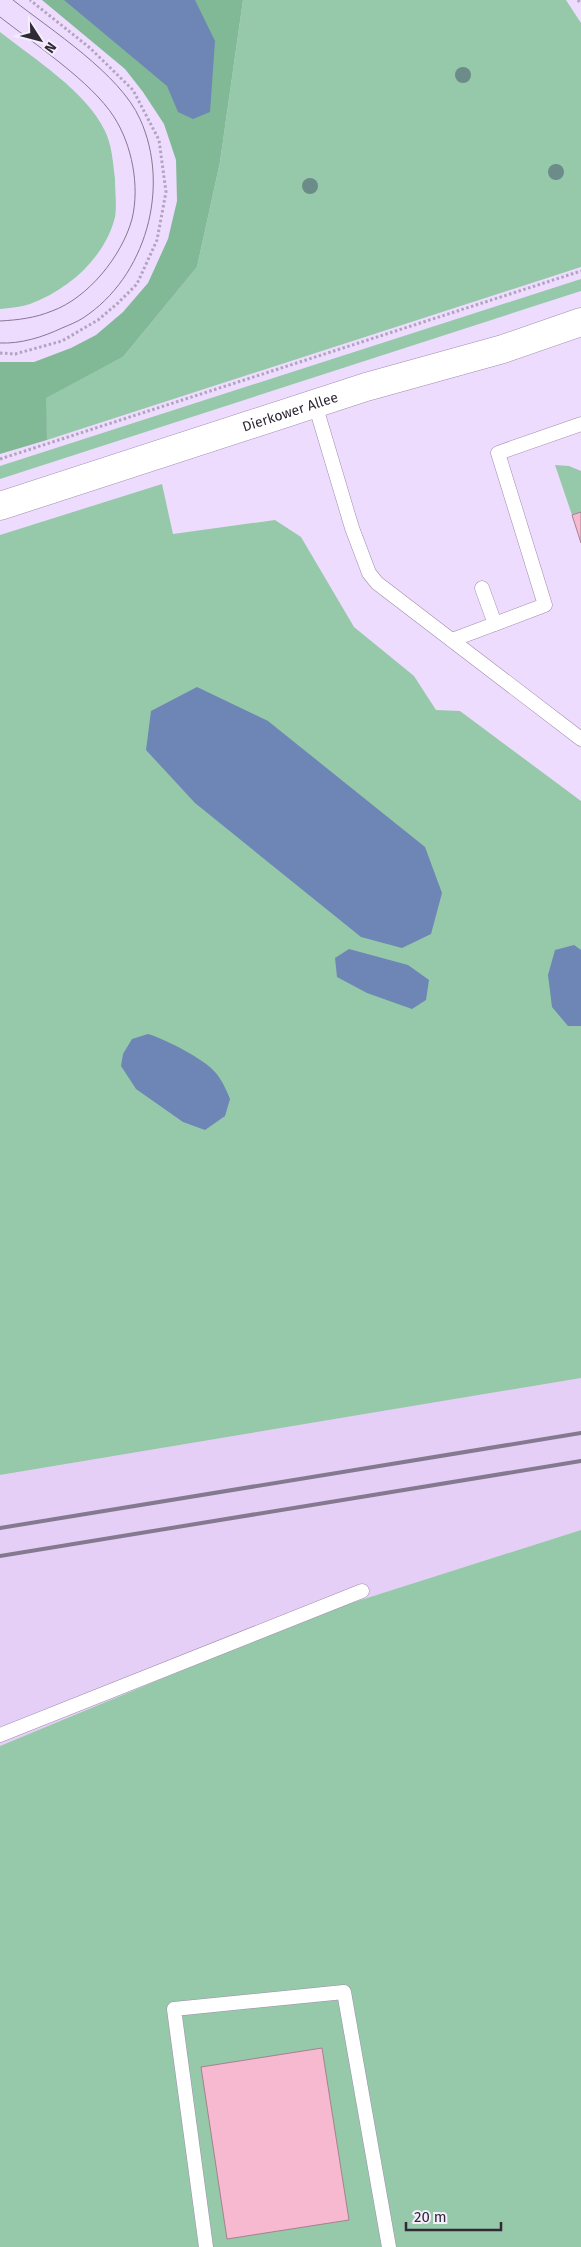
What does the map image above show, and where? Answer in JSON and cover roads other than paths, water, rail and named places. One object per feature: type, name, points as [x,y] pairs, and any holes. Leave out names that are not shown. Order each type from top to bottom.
[{"type":"main road","name":"Dierkower Allee","points":[[0,506],[316,404],[503,349],[581,322]]},
{"type":"lane","points":[[316,404],[352,528],[369,573],[377,583],[581,739]]},
{"type":"lane","points":[[452,640],[545,605],[498,453],[581,424]]},
{"type":"lane","points":[[482,588],[494,624]]},
{"type":"lane","points":[[0,1735],[362,1591]]},
{"type":"lane","points":[[206,2247],[174,2009],[344,1992],[389,2247]]},
{"type":"water","points":[[64,0],[195,0],[215,41],[210,112],[193,119],[178,112],[167,86]]},
{"type":"water","points":[[197,687],[268,721],[425,847],[442,893],[431,934],[402,948],[361,937],[195,803],[146,750],[151,711]]},
{"type":"water","points":[[574,945],[581,950],[581,1026],[568,1026],[552,1007],[548,975],[555,950]]},
{"type":"water","points":[[349,949],[408,965],[429,980],[426,1000],[412,1009],[367,993],[337,977],[335,958]]},
{"type":"water","points":[[148,1034],[184,1050],[215,1072],[224,1085],[230,1099],[225,1116],[205,1130],[183,1122],[136,1089],[121,1066],[123,1054],[132,1039]]},
{"type":"tram line","points":[[0,343],[24,341],[55,331],[81,319],[105,300],[123,279],[137,255],[147,229],[152,201],[153,173],[149,145],[140,119],[130,102],[101,69],[13,0]]},
{"type":"tram line","points":[[0,17],[77,77],[104,104],[114,117],[126,140],[135,180],[132,219],[120,247],[102,274],[78,296],[52,311],[26,318],[0,321]]},
{"type":"railway","points":[[0,1528],[581,1433]]},
{"type":"railway","points":[[0,1556],[581,1461]]}]
